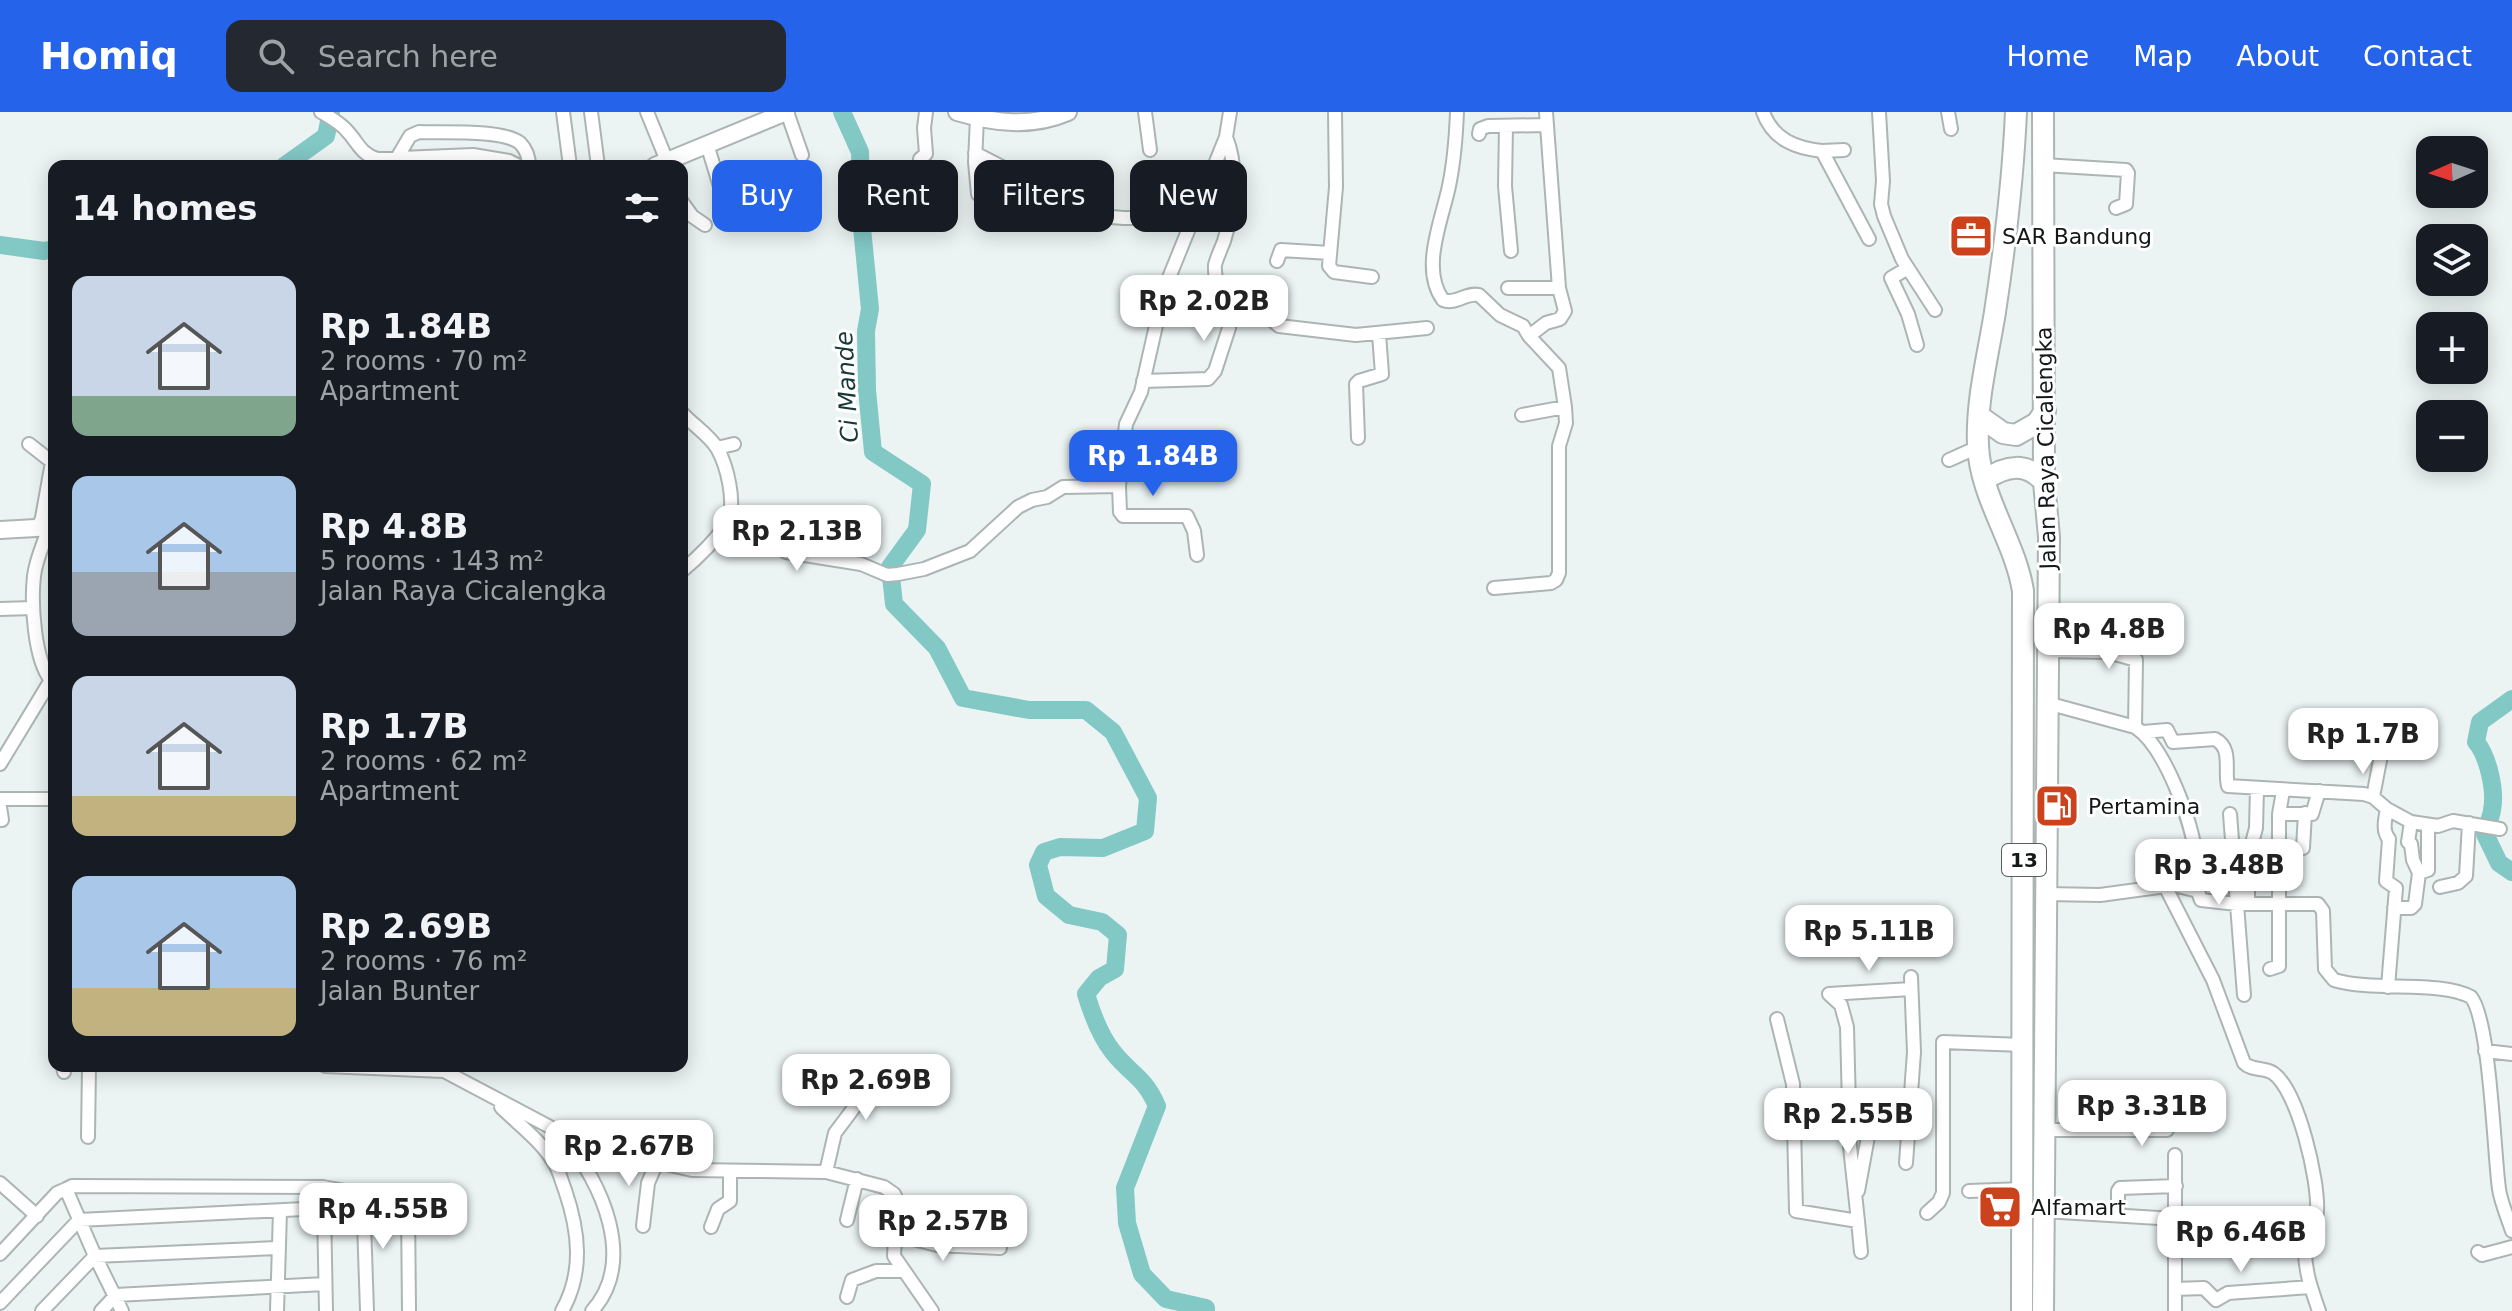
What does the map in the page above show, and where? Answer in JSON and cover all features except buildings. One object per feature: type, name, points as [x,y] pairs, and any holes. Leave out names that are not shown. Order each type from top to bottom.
[{"type":"highway","name":"Jalan Raya Cicalengka","points":[[2016,112],[2003,260],[1979,416],[1978,447],[2000,524],[2020,570],[2023,591],[2022,1311]]},
{"type":"highway","name":"Jalan Raya Cicalengka","points":[[2043,112],[2044,482],[2049,537],[2043,1311]]},
{"type":"highway","points":[[1979,416],[2003,433],[2016,435],[2037,423],[2045,411]]},
{"type":"highway","points":[[1985,480],[2000,471],[2020,467],[2032,470],[2044,482]]},
{"type":"main road","points":[[673,160],[787,112]]},
{"type":"main road","points":[[957,112],[977,118],[1020,123],[1066,113]]},
{"type":"main road","points":[[0,530],[47,528]]},
{"type":"street","points":[[321,112],[338,121],[365,154],[387,160]]},
{"type":"street","points":[[563,112],[569,160]]},
{"type":"street","points":[[591,112],[597,160]]},
{"type":"street","points":[[647,112],[663,160]]},
{"type":"street","points":[[787,112],[802,155]]},
{"type":"street","points":[[920,159],[926,154],[926,112]]},
{"type":"street","points":[[1145,112],[1150,150]]},
{"type":"street","points":[[1217,160],[1226,137],[1230,112]]},
{"type":"street","points":[[1335,112],[1337,160],[1330,270],[1372,277]]},
{"type":"street","points":[[1457,112],[1449,185],[1435,247],[1434,281],[1443,300],[1451,302],[1467,294],[1479,295],[1500,315],[1523,326],[1559,368],[1565,407],[1566,423],[1559,446],[1560,552],[1556,580],[1494,588]]},
{"type":"street","points":[[1763,112],[1766,121],[1792,146],[1822,151],[1844,150]]},
{"type":"street","points":[[1879,112],[1883,181],[1881,204],[1889,232],[1935,310]]},
{"type":"street","points":[[1948,112],[1951,129]]},
{"type":"street","points":[[976,160],[977,118]]},
{"type":"street","points":[[1479,134],[1482,127],[1546,118],[1559,288],[1565,306],[1564,316],[1539,327],[1529,336]]},
{"type":"street","points":[[1506,126],[1505,186],[1511,251]]},
{"type":"street","points":[[397,160],[410,136],[419,132],[499,135],[521,144],[528,160]]},
{"type":"street","points":[[1226,137],[1234,171],[1224,240],[1215,267],[1217,289],[1222,295],[1244,306],[1251,294],[1273,298],[1276,301],[1273,321],[1279,326],[1337,334],[1379,334],[1427,328]]},
{"type":"street","points":[[707,144],[712,160]]},
{"type":"street","points":[[1822,151],[1869,239]]},
{"type":"street","points":[[975,153],[1012,172],[1016,191],[1023,198],[1100,216],[1130,218]]},
{"type":"street","points":[[424,160],[473,155],[503,160]]},
{"type":"street","points":[[2043,165],[2126,170],[2126,204],[2116,208]]},
{"type":"street","points":[[688,210],[705,225]]},
{"type":"street","points":[[1188,232],[1164,290],[1143,381],[1122,438],[1119,486],[1120,512],[1123,516],[1187,516],[1194,531],[1197,555]]},
{"type":"street","points":[[1277,261],[1281,250],[1330,253]]},
{"type":"street","points":[[1908,268],[1891,278],[1908,314],[1917,345]]},
{"type":"street","points":[[1508,288],[1559,288]]},
{"type":"street","points":[[1143,381],[1208,379],[1215,371],[1229,328]]},
{"type":"street","points":[[1358,438],[1356,384],[1382,374],[1379,334]]},
{"type":"street","points":[[1522,415],[1565,407]]},
{"type":"street","points":[[688,419],[717,448],[728,482],[729,518],[688,564]]},
{"type":"street","points":[[29,444],[48,459]]},
{"type":"street","points":[[717,448],[734,444]]},
{"type":"street","points":[[1949,460],[1978,447]]},
{"type":"street","points":[[48,484],[42,518],[47,528],[36,565],[33,608],[42,664],[48,671]]},
{"type":"street","points":[[729,518],[786,552],[861,564],[892,575],[924,569],[970,551],[1011,511],[1026,502],[1053,495],[1063,487],[1119,486]]},
{"type":"street","points":[[0,609],[33,608]]},
{"type":"street","points":[[2047,651],[2108,652],[2136,660],[2139,729],[2162,761],[2189,819],[2197,858],[2199,898],[2202,901],[2243,904],[2312,902],[2321,905],[2325,969],[2329,976],[2339,981],[2388,987],[2454,990],[2471,997],[2478,1011],[2512,1231]]},
{"type":"street","points":[[0,764],[48,685]]},
{"type":"street","points":[[2047,703],[2139,729],[2167,730],[2173,742],[2220,741],[2226,749],[2226,785],[2283,791],[2346,792],[2373,797],[2411,822],[2438,826],[2453,821],[2491,827]]},
{"type":"street","points":[[2373,797],[2381,755]]},
{"type":"street","points":[[2244,995],[2243,904],[2248,858],[2256,828],[2257,788]]},
{"type":"street","points":[[2270,969],[2279,966],[2279,814],[2283,791]]},
{"type":"street","points":[[2279,814],[2313,812],[2319,791]]},
{"type":"street","points":[[0,799],[48,799]]},
{"type":"street","points":[[2387,809],[2384,826],[2384,834],[2389,839],[2386,881],[2395,886],[2388,987]]},
{"type":"street","points":[[2303,848],[2305,813]]},
{"type":"street","points":[[2230,814],[2243,904]]},
{"type":"street","points":[[2394,908],[2411,908],[2415,904],[2419,873],[2408,842],[2411,822]]},
{"type":"street","points":[[2440,887],[2458,883],[2466,876],[2469,823]]},
{"type":"street","points":[[2419,873],[2428,870],[2428,825]]},
{"type":"street","points":[[2046,894],[2100,895],[2165,886],[2198,891]]},
{"type":"street","points":[[2165,886],[2213,980],[2244,1063],[2249,1068],[2272,1072],[2294,1102],[2300,1117],[2314,1175],[2318,1213],[2305,1246],[2311,1287],[2319,1311]]},
{"type":"street","points":[[1861,1252],[1855,1202],[1846,1017],[1841,1005],[1829,994],[1911,983],[1914,1052],[1906,1163]]},
{"type":"street","points":[[1777,1019],[1795,1099],[1796,1211],[1858,1221]]},
{"type":"street","points":[[1927,1213],[1939,1202],[1943,1193],[1943,1042],[2023,1045]]},
{"type":"street","points":[[2485,1051],[2512,1054]]},
{"type":"street","points":[[88,1137],[89,1072]]},
{"type":"street","points":[[446,1072],[550,1127],[565,1139],[594,1182],[608,1215],[612,1235],[612,1268],[603,1298],[592,1311]]},
{"type":"street","points":[[826,1172],[835,1133],[862,1097],[878,1090],[919,1091]]},
{"type":"street","points":[[489,1095],[552,1158],[570,1205],[578,1263],[575,1282],[562,1311]]},
{"type":"street","points":[[1795,1099],[1871,1098],[1872,1115],[1864,1168],[1855,1202]]},
{"type":"street","points":[[2044,1130],[2167,1130],[2166,1108],[2136,1108]]},
{"type":"street","points":[[1872,1115],[1909,1119]]},
{"type":"street","points":[[565,1139],[611,1139],[657,1162],[692,1170],[826,1172],[884,1187],[894,1194],[897,1203],[894,1256],[932,1311]]},
{"type":"street","points":[[2175,1155],[2175,1311]]},
{"type":"street","points":[[643,1226],[648,1183],[657,1162]]},
{"type":"street","points":[[711,1227],[718,1209],[730,1201],[730,1172]]},
{"type":"street","points":[[847,1220],[857,1179]]},
{"type":"street","points":[[0,1183],[37,1216]]},
{"type":"street","points":[[1,1250],[57,1193],[72,1186],[323,1187],[407,1204],[409,1311]]},
{"type":"street","points":[[2118,1215],[2120,1188],[2176,1186]]},
{"type":"street","points":[[323,1187],[326,1311]]},
{"type":"street","points":[[66,1189],[122,1311]]},
{"type":"street","points":[[1969,1191],[2023,1189]]},
{"type":"street","points":[[363,1193],[367,1311]]},
{"type":"street","points":[[0,1303],[79,1220],[324,1208]]},
{"type":"street","points":[[277,1311],[280,1211]]},
{"type":"street","points":[[2044,1211],[2175,1219]]},
{"type":"street","points":[[952,1246],[972,1215]]},
{"type":"street","points":[[894,1234],[937,1245],[1000,1248]]},
{"type":"street","points":[[2478,1252],[2482,1255],[2512,1247]]},
{"type":"street","points":[[42,1311],[95,1256],[277,1248]]},
{"type":"street","points":[[847,1297],[852,1280],[876,1271],[902,1271]]},
{"type":"street","points":[[101,1311],[116,1295],[325,1284]]},
{"type":"street","points":[[2175,1289],[2206,1289],[2210,1297],[2216,1300],[2228,1293],[2311,1287]]},
{"type":"waterway","name":"Ci Mande","points":[[292,160],[326,136],[331,112]]},
{"type":"waterway","name":"Ci Mande","points":[[842,112],[860,152],[862,228],[870,309],[866,331],[867,390],[873,452],[922,484],[917,530],[890,567],[894,604],[937,648],[963,698],[1029,710],[1086,710],[1113,732],[1148,798],[1145,831],[1103,848],[1060,847],[1044,852],[1038,865],[1046,896],[1069,915],[1102,922],[1118,935],[1115,969],[1099,978],[1086,994],[1108,1046],[1142,1082],[1157,1106],[1125,1188],[1127,1223],[1142,1274],[1166,1299],[1206,1308],[1206,1311]]},
{"type":"waterway","name":"Ci Mande","points":[[0,245],[48,250]]},
{"type":"waterway","points":[[2512,699],[2480,722],[2476,742],[2487,765],[2493,793],[2485,834],[2499,863],[2512,872]]},
{"type":"place","name":"SAR Bandung","points":[[1971,236]]},
{"type":"place","name":"Pertamina","points":[[2057,806]]},
{"type":"place","name":"Alfamart","points":[[2000,1207]]}]
